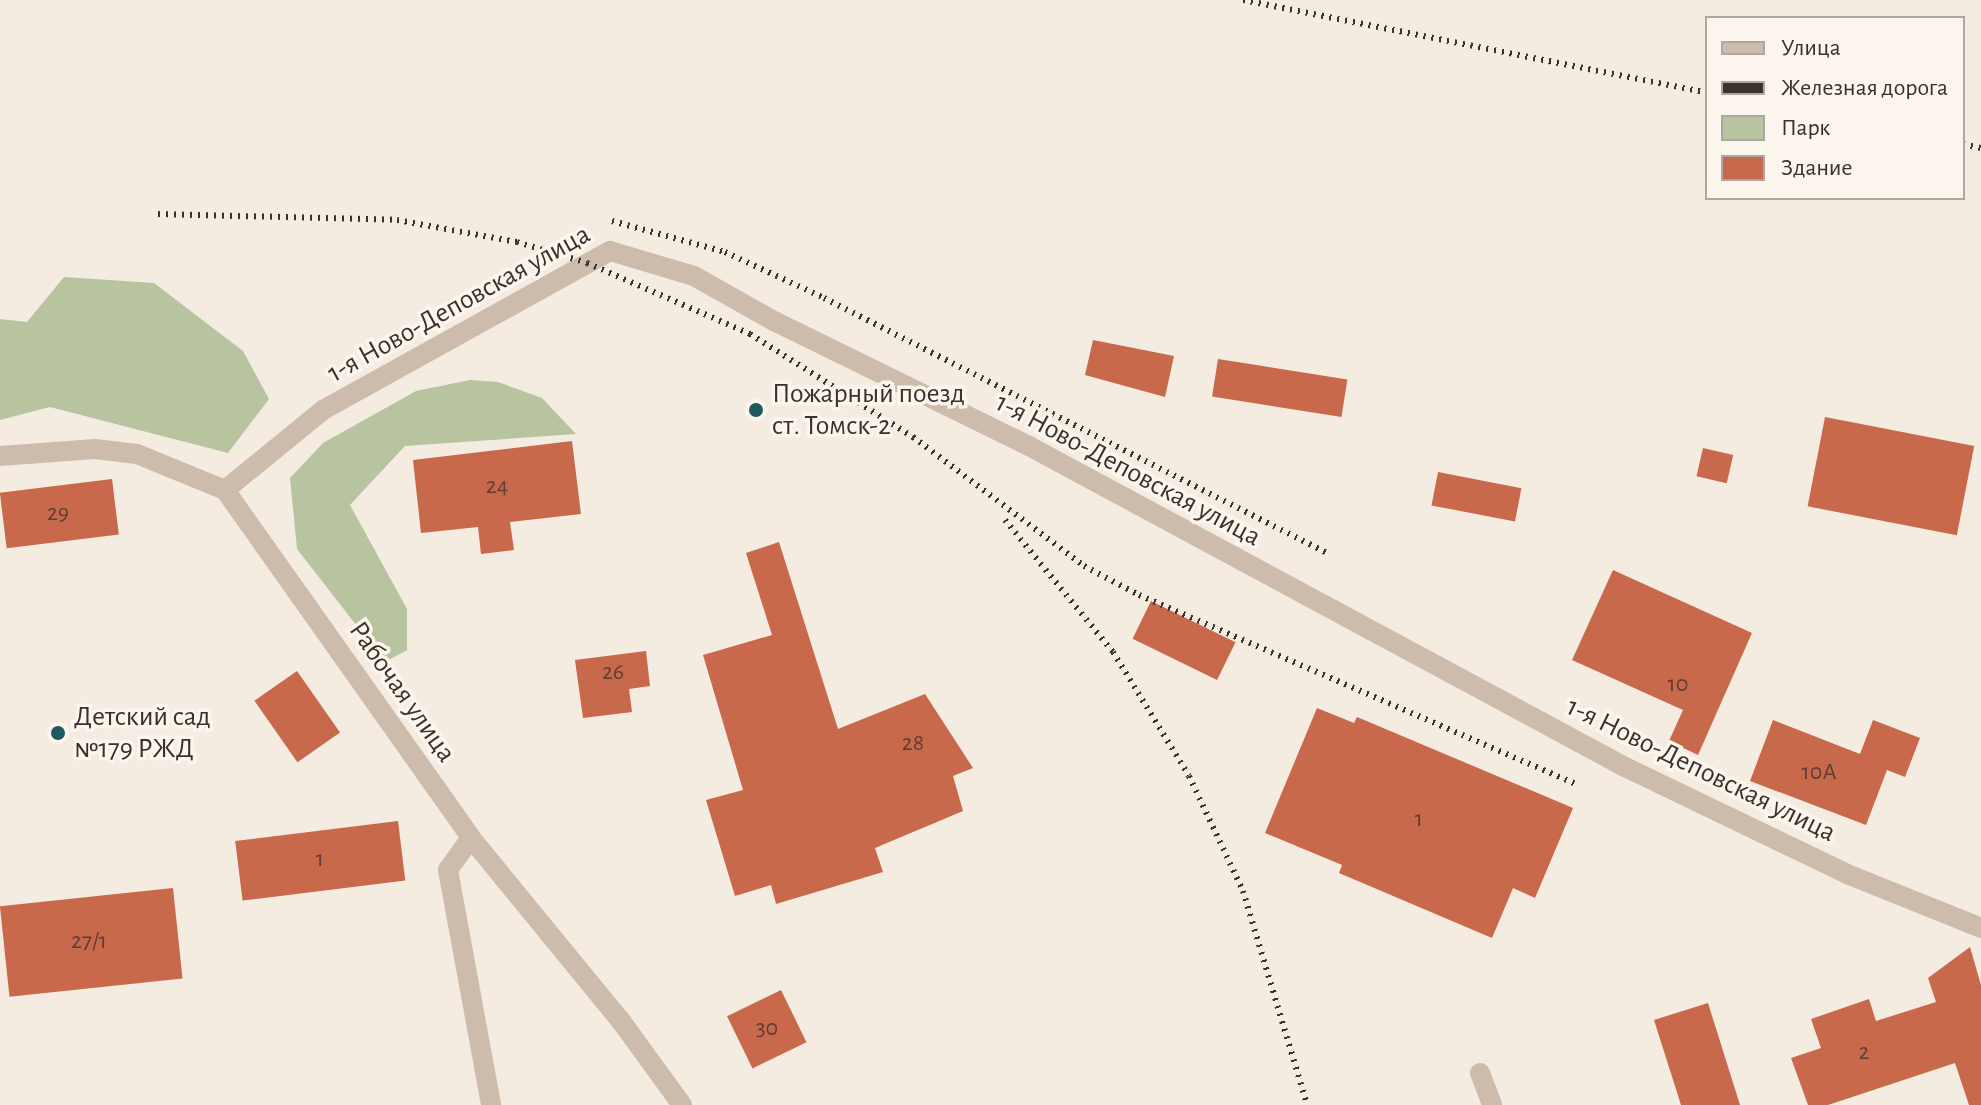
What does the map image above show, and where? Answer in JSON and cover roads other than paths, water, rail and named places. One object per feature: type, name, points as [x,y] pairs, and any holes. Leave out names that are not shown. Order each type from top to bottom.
[{"type":"street","name":"1-я Ново-Деповская улица","points":[[225,490],[323,410],[610,251],[694,276],[774,321],[1029,446],[1623,766],[1847,874],[1981,928]]},
{"type":"street","points":[[0,456],[95,449],[137,454],[225,490]]},
{"type":"street","name":"Рабочая улица","points":[[225,490],[471,838],[621,1021],[682,1105]]},
{"type":"street","points":[[471,838],[448,870],[491,1105]]},
{"type":"street","points":[[1480,1073],[1492,1105]]},
{"type":"railway","points":[[1243,0],[1705,93]]},
{"type":"railway","points":[[1965,144],[1981,148]]},
{"type":"railway","points":[[158,214],[397,220],[517,242],[587,263],[750,334],[913,437],[1084,566],[1139,595],[1576,784]]},
{"type":"railway","points":[[612,221],[725,252],[824,298],[1329,554]]},
{"type":"railway","points":[[1005,520],[1113,652],[1189,776],[1243,891],[1307,1105]]},
{"type":"place","name":"Пожарный поезд ст. Томск-2","points":[[756,410]]},
{"type":"place","name":"Детский сад №179 РЖД","points":[[58,733]]}]
